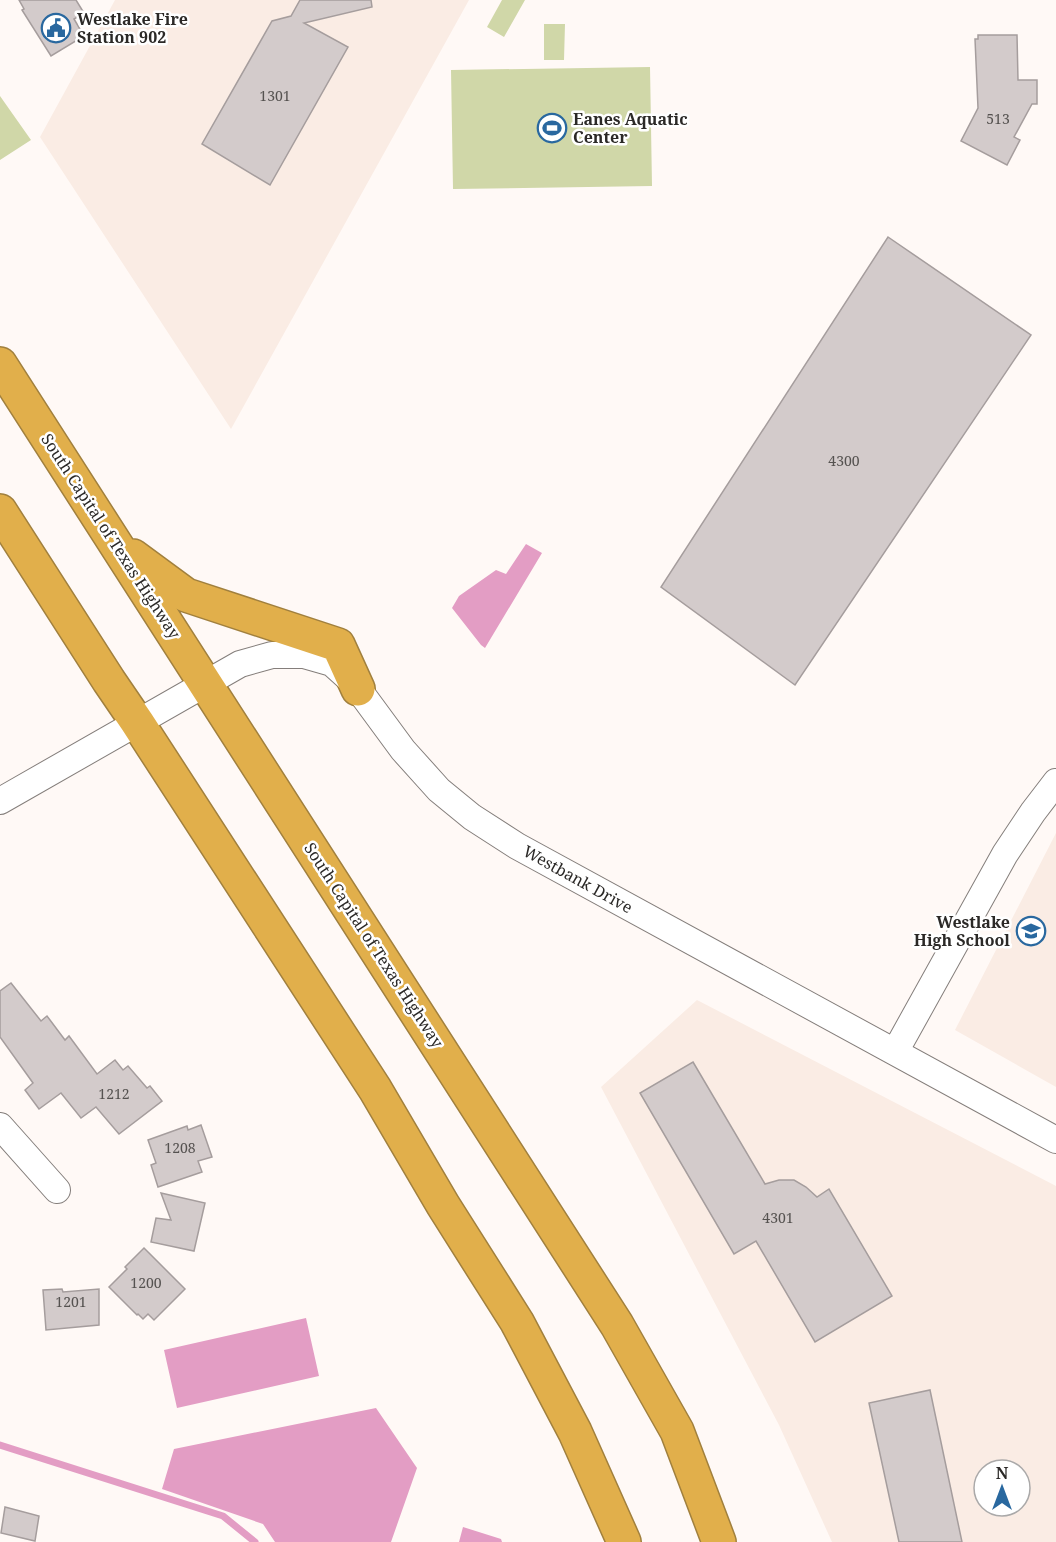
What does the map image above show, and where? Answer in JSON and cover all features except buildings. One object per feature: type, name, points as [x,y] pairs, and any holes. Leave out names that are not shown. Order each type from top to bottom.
[{"type":"highway","name":"South Capital of Texas Highway","points":[[0,364],[617,1325],[677,1431],[719,1542]]},
{"type":"highway","points":[[0,511],[375,1089],[443,1205],[517,1322],[575,1432],[624,1542]]},
{"type":"highway","points":[[116,544],[186,595],[338,645],[358,689]]},
{"type":"street","name":"Westbank Drive","points":[[0,801],[240,664],[272,655],[304,655],[332,663],[353,682],[404,750],[439,790],[472,817],[517,846],[1056,1140]]},
{"type":"street","points":[[895,1052],[1005,854],[1056,782]]},
{"type":"street","points":[[0,1126],[57,1190]]},
{"type":"shaded area","points":[[115,0],[469,0],[231,429],[40,137]]},
{"type":"shaded area","points":[[526,544],[542,553],[485,648],[452,608],[459,596],[496,570],[506,574]]},
{"type":"shaded area","name":"Westlake High School","points":[[1056,833],[1056,1087],[955,1030]]},
{"type":"shaded area","points":[[697,1000],[1056,1186],[1056,1542],[832,1542],[779,1425],[601,1087]]},
{"type":"shaded area","points":[[306,1318],[319,1376],[177,1408],[164,1350]]},
{"type":"shaded area","points":[[376,1408],[417,1468],[391,1542],[275,1542],[263,1524],[162,1489],[174,1449]]},
{"type":"shaded area","points":[[463,1527],[501,1539],[502,1542],[459,1542]]},
{"type":"green space","points":[[502,0],[525,0],[504,37],[487,27]]},
{"type":"green space","points":[[544,24],[565,24],[564,60],[544,60]]},
{"type":"green space","name":"Eanes Aquatic Center","points":[[650,67],[652,186],[453,189],[451,70]]},
{"type":"green space","points":[[0,96],[31,140],[0,160]]},
{"type":"waterway","points":[[0,1445],[223,1516],[255,1542]]},
{"type":"place","name":"Westlake Fire Station 902","points":[[56,28]]},
{"type":"place","name":"Eanes Aquatic Center","points":[[552,128]]},
{"type":"place","name":"Westlake High School","points":[[1031,931]]}]
